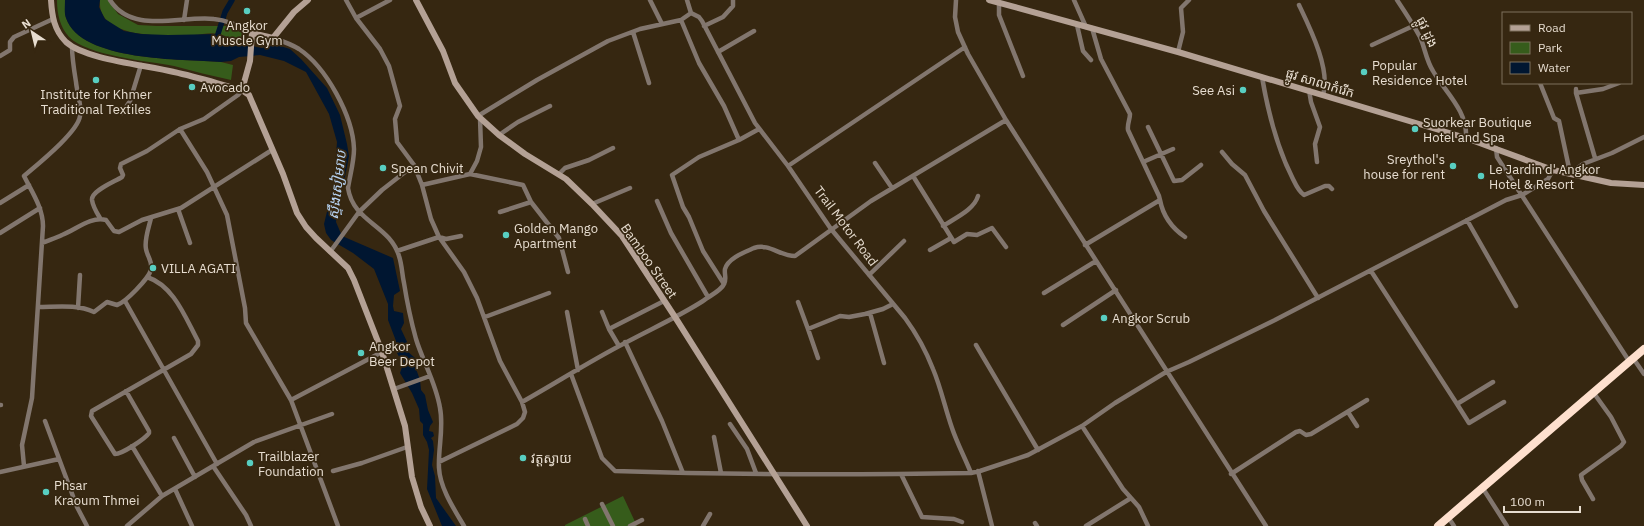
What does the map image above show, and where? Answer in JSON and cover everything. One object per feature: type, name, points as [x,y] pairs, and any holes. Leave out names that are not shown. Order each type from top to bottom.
[{"type":"highway","points":[[1438,526],[1644,349]]},
{"type":"street","points":[[50,0],[53,19],[60,34],[72,46],[86,53],[175,72],[242,90],[249,95],[283,174],[297,213],[306,227],[348,268],[354,280],[382,352],[394,389],[405,426],[412,477],[430,526]]},
{"type":"street","points":[[110,0],[121,12],[137,19],[165,21],[206,18],[220,20],[252,33],[273,38],[292,45],[308,56],[319,68],[342,105],[349,123],[354,148],[348,188],[349,194],[358,212],[386,234],[397,250],[416,341],[428,377],[437,395],[442,418],[439,462],[441,478],[446,492],[464,526]]},
{"type":"street","points":[[184,20],[187,0]]},
{"type":"street","points":[[273,38],[294,12],[308,0]]},
{"type":"street","points":[[346,0],[356,18],[380,49],[389,66],[400,106],[395,119],[397,142],[414,165],[422,185],[431,219],[439,237],[464,272],[477,298],[500,361],[522,402],[525,412],[520,422],[439,462]]},
{"type":"street","points":[[356,18],[390,0]]},
{"type":"street","name":"Bamboo Street","points":[[416,0],[443,51],[455,84],[479,117],[499,135],[525,154],[559,174],[592,204],[622,236],[807,526]]},
{"type":"street","points":[[650,0],[662,24]]},
{"type":"street","name":"Trail Motor Road","points":[[687,0],[691,13],[698,17],[704,26],[742,101],[759,129],[788,166],[832,229],[910,324],[928,355],[960,450],[971,473]]},
{"type":"street","points":[[704,26],[723,17],[732,9],[733,0]]},
{"type":"street","points":[[956,0],[956,23],[965,47],[1006,120],[1085,245],[1116,290],[1231,474],[1266,526]]},
{"type":"street","name":"ផ្លូវ សាលាកំរើក","points":[[989,0],[1178,52],[1467,136],[1553,170],[1611,183],[1644,185]]},
{"type":"street","points":[[1074,0],[1089,28],[1101,59],[1130,114],[1130,120],[1127,126],[1128,130],[1159,196],[1163,212],[1172,226],[1185,237]]},
{"type":"street","points":[[1178,52],[1183,32],[1181,8],[1189,0]]},
{"type":"street","name":"ផ្លូវ ដូង","points":[[1397,0],[1420,37],[1432,70],[1454,100],[1467,127],[1467,136]]},
{"type":"street","points":[[999,3],[999,15],[1023,76]]},
{"type":"street","points":[[1300,5],[1316,44],[1326,83],[1323,95]]},
{"type":"street","points":[[470,174],[477,161],[481,147],[479,117],[543,76],[608,41],[633,32],[681,20],[691,13]]},
{"type":"street","points":[[0,56],[10,50],[10,42],[14,37],[53,19]]},
{"type":"street","points":[[681,20],[699,63],[724,106],[739,140]]},
{"type":"street","points":[[1077,25],[1083,51],[1091,60]]},
{"type":"street","points":[[1372,45],[1413,26]]},
{"type":"street","points":[[718,52],[754,31]]},
{"type":"street","points":[[633,32],[648,83]]},
{"type":"street","points":[[100,218],[94,206],[93,195],[97,191],[122,177],[123,175],[120,168],[121,164],[146,152],[180,129],[204,119],[238,95],[242,90],[250,61],[252,33]]},
{"type":"street","points":[[24,466],[22,445],[32,398],[43,216],[24,176],[63,141],[79,119],[80,107],[72,46]]},
{"type":"street","points":[[788,166],[965,47]]},
{"type":"street","points":[[122,113],[130,101],[141,65]]},
{"type":"street","points":[[1262,77],[1273,131],[1296,186],[1304,195],[1325,186],[1329,186],[1332,189]]},
{"type":"street","points":[[1540,84],[1554,118],[1559,121],[1570,168],[1569,174]]},
{"type":"street","points":[[1595,158],[1576,91],[1603,89],[1616,84]]},
{"type":"street","points":[[1310,90],[1311,102],[1320,127],[1316,144],[1317,162]]},
{"type":"street","points":[[499,135],[518,122],[550,106]]},
{"type":"street","points":[[522,402],[625,342],[675,317],[708,297],[724,284],[725,269],[728,263],[741,255],[756,248],[768,247],[784,255],[795,256],[892,188],[1006,120]]},
{"type":"street","points":[[1148,127],[1172,178],[1176,182],[1182,180],[1201,165]]},
{"type":"street","points":[[180,129],[215,186],[227,215],[245,308],[246,323],[291,400],[338,526]]},
{"type":"street","points":[[724,284],[703,251],[689,217],[683,207],[672,175],[698,157],[739,140],[759,129]]},
{"type":"street","points":[[1569,174],[1595,158],[1612,153],[1644,137]]},
{"type":"street","points":[[559,174],[565,168],[589,160],[613,148]]},
{"type":"street","points":[[1496,148],[1497,157],[1631,360],[1644,374]]},
{"type":"street","points":[[1143,162],[1173,149]]},
{"type":"street","points":[[42,243],[63,235],[84,223],[100,218],[106,220],[114,231],[119,232],[142,220],[178,209],[272,150]]},
{"type":"street","points":[[1222,152],[1232,164],[1245,175],[1264,211],[1318,298]]},
{"type":"street","points":[[875,163],[892,188]]},
{"type":"street","points":[[330,252],[358,212],[382,190],[414,165]]},
{"type":"street","points":[[570,374],[602,458],[615,471],[683,473],[901,474],[978,472],[1028,455],[1038,450],[1082,426],[1115,403],[1166,372],[1318,298],[1506,200],[1522,195],[1548,179],[1553,170]]},
{"type":"street","points":[[422,185],[470,174],[523,185],[531,202],[558,238],[568,272]]},
{"type":"street","points":[[913,176],[954,242],[967,234],[977,235],[992,228],[1006,247]]},
{"type":"street","points":[[0,203],[29,185]]},
{"type":"street","points":[[592,204],[630,188]]},
{"type":"street","points":[[943,226],[966,211],[977,200],[978,196]]},
{"type":"street","points":[[1085,245],[1160,200]]},
{"type":"street","points":[[657,201],[671,232],[708,297]]},
{"type":"street","points":[[500,212],[531,202]]},
{"type":"street","points":[[0,233],[40,208]]},
{"type":"street","points":[[178,209],[190,243]]},
{"type":"street","points":[[38,307],[78,308],[95,312],[107,302],[117,305],[125,301],[147,277],[151,265],[146,244],[151,218]]},
{"type":"street","points":[[1467,220],[1516,306]]},
{"type":"street","points":[[397,250],[439,237],[446,239],[461,236]]},
{"type":"street","points":[[930,250],[951,238]]},
{"type":"street","points":[[869,275],[904,241]]},
{"type":"street","points":[[1044,293],[1096,261]]},
{"type":"street","points":[[1371,271],[1469,423],[1504,402]]},
{"type":"street","points":[[78,308],[80,275]]},
{"type":"street","points":[[126,391],[149,430],[148,435],[132,446],[118,454],[115,454],[91,416],[94,410],[126,391],[164,369],[191,354],[198,345],[198,341],[174,298],[157,280],[147,277]]},
{"type":"street","points":[[1062,325],[1116,290]]},
{"type":"street","points":[[485,317],[549,293]]},
{"type":"street","points":[[125,301],[164,369],[215,465],[246,515],[251,526]]},
{"type":"street","points":[[609,329],[664,301]]},
{"type":"street","points":[[798,302],[818,358]]},
{"type":"street","points":[[808,329],[840,316],[849,317],[870,313],[893,304]]},
{"type":"street","points":[[567,312],[578,370]]},
{"type":"street","points":[[602,312],[609,329],[620,346]]},
{"type":"street","points":[[870,313],[884,363]]},
{"type":"street","points":[[625,342],[662,420],[683,473]]},
{"type":"street","points":[[976,345],[1038,450]]},
{"type":"street","points":[[291,400],[382,352]]},
{"type":"street","points":[[394,389],[428,377]]},
{"type":"street","points":[[1457,404],[1493,382]]},
{"type":"street","points":[[1593,392],[1611,417],[1624,442],[1621,446],[1581,475],[1582,480],[1593,499]]},
{"type":"street","points":[[1231,474],[1296,432],[1300,431],[1306,435],[1311,434],[1367,400]]},
{"type":"street","points":[[1348,412],[1357,426]]},
{"type":"street","points":[[127,526],[162,496],[254,442],[300,424],[332,414]]},
{"type":"street","points":[[45,421],[77,507],[88,526]]},
{"type":"street","points":[[730,424],[748,449],[756,473]]},
{"type":"street","points":[[1082,426],[1123,489],[1139,507],[1148,526]]},
{"type":"street","points":[[714,437],[721,473]]},
{"type":"street","points":[[174,438],[195,477]]},
{"type":"street","points":[[132,446],[162,496]]},
{"type":"street","points":[[333,471],[407,447]]},
{"type":"street","points":[[0,472],[59,459]]},
{"type":"street","points":[[978,472],[992,526]]},
{"type":"street","points":[[901,474],[920,516],[962,522]]},
{"type":"street","points":[[1482,487],[1507,526]]},
{"type":"street","points":[[175,489],[192,526]]},
{"type":"street","points":[[1086,526],[1131,498]]},
{"type":"street","points":[[602,504],[614,526]]},
{"type":"street","points":[[703,526],[710,514]]},
{"type":"street","points":[[1448,517],[1454,526]]},
{"type":"street","points":[[585,519],[588,526]]},
{"type":"street","points":[[630,526],[642,520]]},
{"type":"green space","points":[[57,0],[65,0],[66,18],[76,32],[92,43],[112,50],[135,55],[221,62],[233,65],[231,80],[174,66],[119,57],[90,49],[69,37],[63,29],[58,15]]},
{"type":"green space","points":[[100,0],[108,0],[118,14],[138,25],[228,26],[242,33],[241,42],[215,33],[168,36],[136,33],[121,29],[109,22],[102,13]]},
{"type":"green space","points":[[623,496],[637,526],[565,526],[565,525]]},
{"type":"water","name":"ស្ទឹងសៀមរាប","points":[[65,0],[100,0],[99,7],[105,19],[124,31],[141,34],[168,35],[218,34],[241,44],[262,48],[277,45],[290,49],[327,88],[340,115],[349,156],[338,202],[336,222],[342,236],[393,258],[400,291],[394,295],[394,311],[403,313],[404,323],[401,329],[409,346],[407,351],[415,358],[414,363],[420,380],[421,390],[425,395],[428,410],[433,422],[429,431],[433,432],[434,436],[431,438],[433,441],[434,450],[432,465],[435,476],[436,498],[456,526],[442,526],[427,489],[429,450],[423,435],[423,424],[420,421],[419,409],[412,393],[400,373],[403,364],[397,353],[396,341],[388,320],[388,304],[374,269],[353,253],[331,240],[326,233],[324,224],[334,183],[337,142],[329,114],[306,72],[284,61],[260,55],[239,57],[231,61],[221,62],[159,58],[112,50],[91,43],[75,32],[66,18]]},
{"type":"waterway","points":[[218,34],[225,12],[232,0]]},
{"type":"place","name":"Angkor Muscle Gym","points":[[247,11]]},
{"type":"place","name":"Popular Residence Hotel","points":[[1364,72]]},
{"type":"place","name":"Institute for Khmer Traditional Textiles","points":[[96,80]]},
{"type":"place","name":"Avocado","points":[[192,87]]},
{"type":"place","name":"See Asi","points":[[1243,90]]},
{"type":"place","name":"Suorkear Boutique Hotel and Spa","points":[[1415,129]]},
{"type":"place","name":"Sreythol's house for rent","points":[[1453,166]]},
{"type":"place","name":"Spean Chivit","points":[[383,168]]},
{"type":"place","name":"Le Jardin d' Angkor Hotel & Resort","points":[[1481,176]]},
{"type":"place","name":"Golden Mango Apartment","points":[[506,235]]},
{"type":"place","name":"VILLA AGATI","points":[[153,268]]},
{"type":"place","name":"Angkor Scrub","points":[[1104,318]]},
{"type":"place","name":"Angkor Beer Depot","points":[[361,353]]},
{"type":"place","name":"វត្តស្វាយ","points":[[523,458]]},
{"type":"place","name":"Trailblazer Foundation","points":[[250,463]]},
{"type":"place","name":"Phsar Kraoum Thmei","points":[[46,492]]}]
